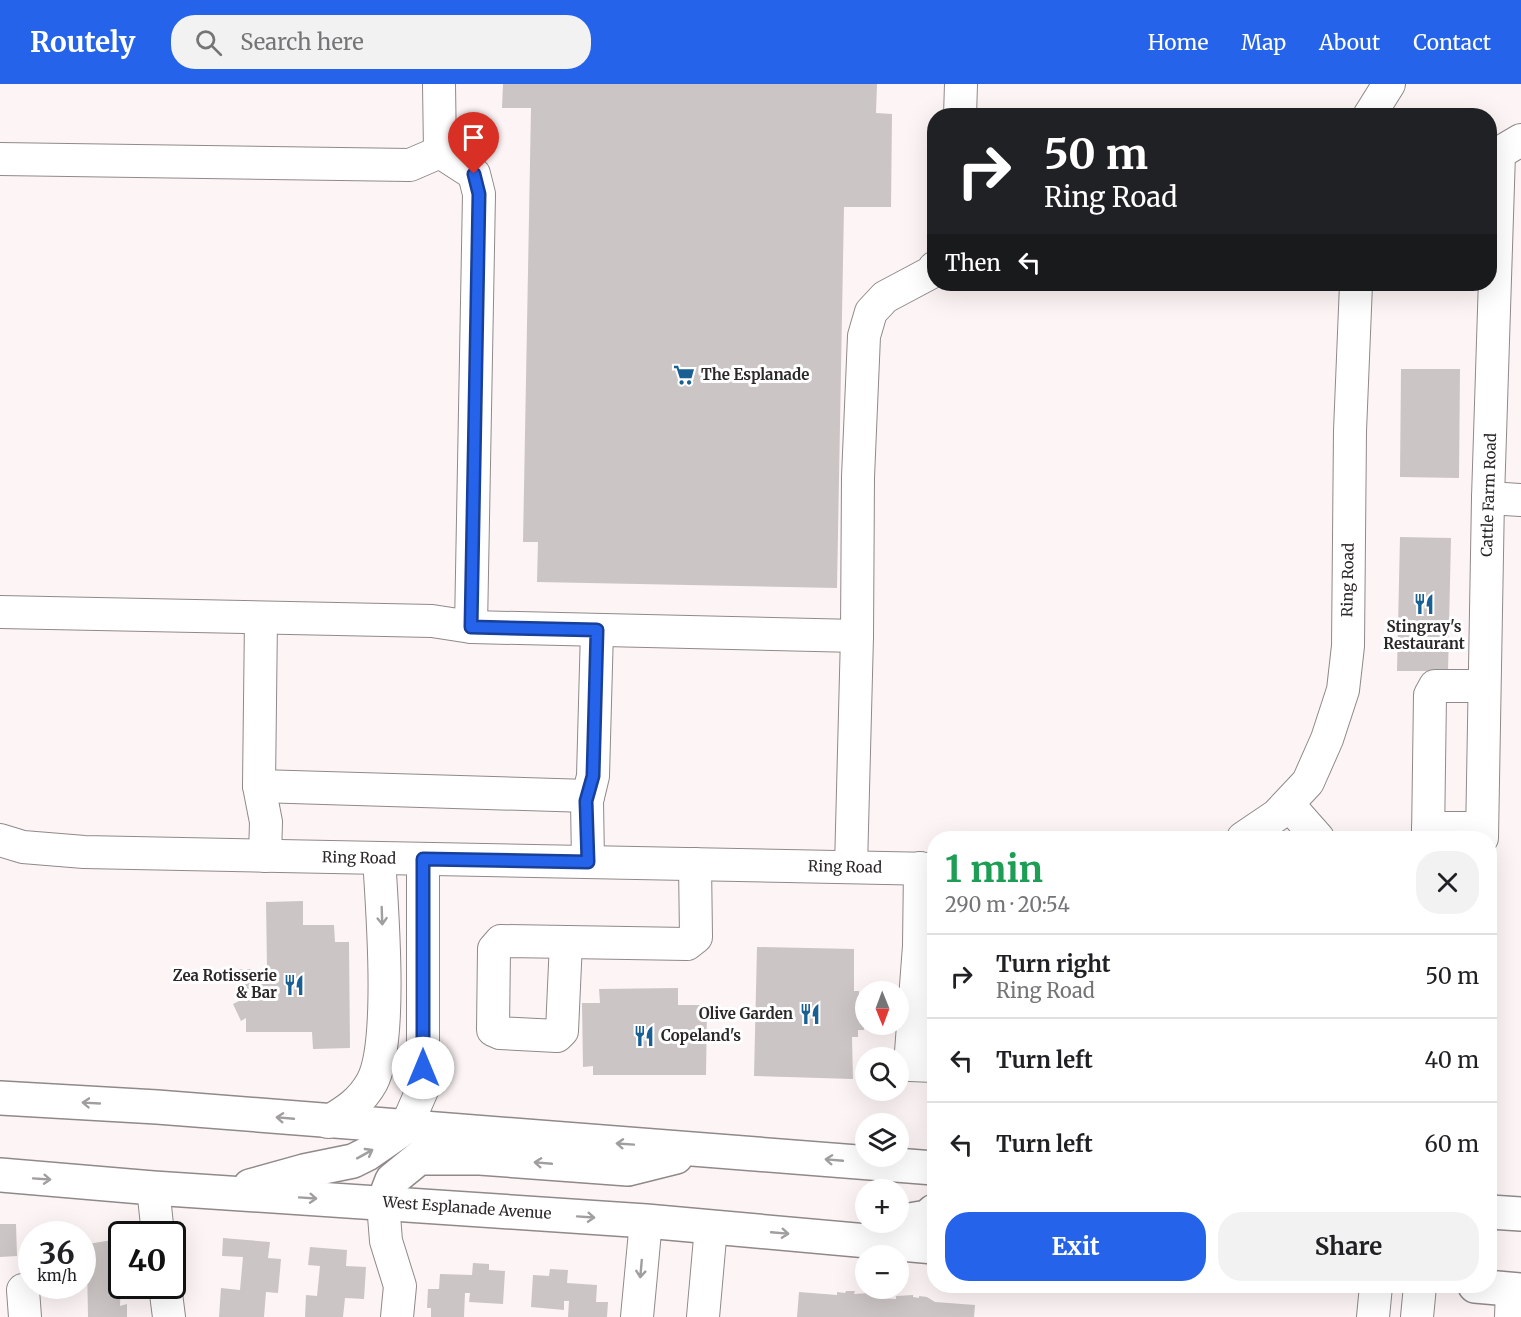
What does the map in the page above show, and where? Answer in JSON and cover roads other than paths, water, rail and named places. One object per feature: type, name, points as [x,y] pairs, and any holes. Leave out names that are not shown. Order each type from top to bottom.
[{"type":"main road","points":[[0,1098],[927,1167]]},
{"type":"main road","points":[[228,1193],[304,1171],[353,1161],[406,1127]]},
{"type":"main road","points":[[383,1203],[392,1180],[419,1158],[480,1158],[628,1168],[704,1150]]},
{"type":"main road","name":"West Esplanade Avenue","points":[[0,1175],[153,1188],[646,1221],[927,1245]]},
{"type":"main road","points":[[1497,1212],[1521,1214]]},
{"type":"main road","points":[[909,1220],[927,1217]]},
{"type":"main road","points":[[822,1237],[855,1230]]},
{"type":"main road","points":[[1497,1293],[1515,1299]]},
{"type":"street","points":[[439,84],[440,152]]},
{"type":"street","points":[[960,108],[961,84]]},
{"type":"street","points":[[1374,108],[1389,84]]},
{"type":"street","name":"Cattle Farm Road","points":[[1482,831],[1488,498],[1510,146]]},
{"type":"street","points":[[0,159],[410,165],[440,152]]},
{"type":"street","points":[[440,152],[474,174],[479,194],[471,627]]},
{"type":"street","points":[[851,867],[857,636],[858,477],[864,336],[872,312],[885,297],[927,275]]},
{"type":"street","name":"Ring Road","points":[[1259,831],[1287,819],[1308,782],[1327,739],[1343,690],[1348,646],[1350,431],[1356,291]]},
{"type":"street","points":[[1488,498],[1521,500]]},
{"type":"street","points":[[0,612],[432,621],[471,627],[857,636]]},
{"type":"street","points":[[261,618],[259,786],[266,822],[265,856]]},
{"type":"street","points":[[588,862],[597,630]]},
{"type":"street","points":[[1428,831],[1430,695],[1435,686],[1484,686]]},
{"type":"street","points":[[259,786],[590,786]]},
{"type":"street","points":[[1287,819],[1307,831]]},
{"type":"street","name":"Ring Road","points":[[0,840],[23,847],[54,851],[927,869]]},
{"type":"street","points":[[328,1122],[356,1105],[373,1080],[382,1040],[384,964],[379,858]]},
{"type":"street","points":[[406,1127],[423,1088],[423,859]]},
{"type":"street","points":[[566,942],[687,944],[696,938],[695,864]]},
{"type":"street","points":[[927,869],[927,947],[910,1065],[927,1066]]},
{"type":"street","points":[[153,1188],[157,1221]]},
{"type":"street","points":[[383,1203],[386,1241],[400,1286],[397,1317]]},
{"type":"street","points":[[637,1317],[646,1221]]},
{"type":"street","points":[[703,1317],[711,1227]]},
{"type":"street","points":[[1373,1317],[1375,1293]]},
{"type":"street","points":[[1417,1317],[1419,1293]]},
{"type":"street","points":[[167,1299],[169,1317]]},
{"type":"place","name":"The Esplanade","points":[[684,375]]},
{"type":"place","name":"Stingray's Restaurant","points":[[1424,604]]},
{"type":"place","name":"Zea Rotisserie & Bar","points":[[294,985]]},
{"type":"place","name":"Olive Garden","points":[[810,1014]]},
{"type":"place","name":"Copeland's","points":[[644,1036]]}]
